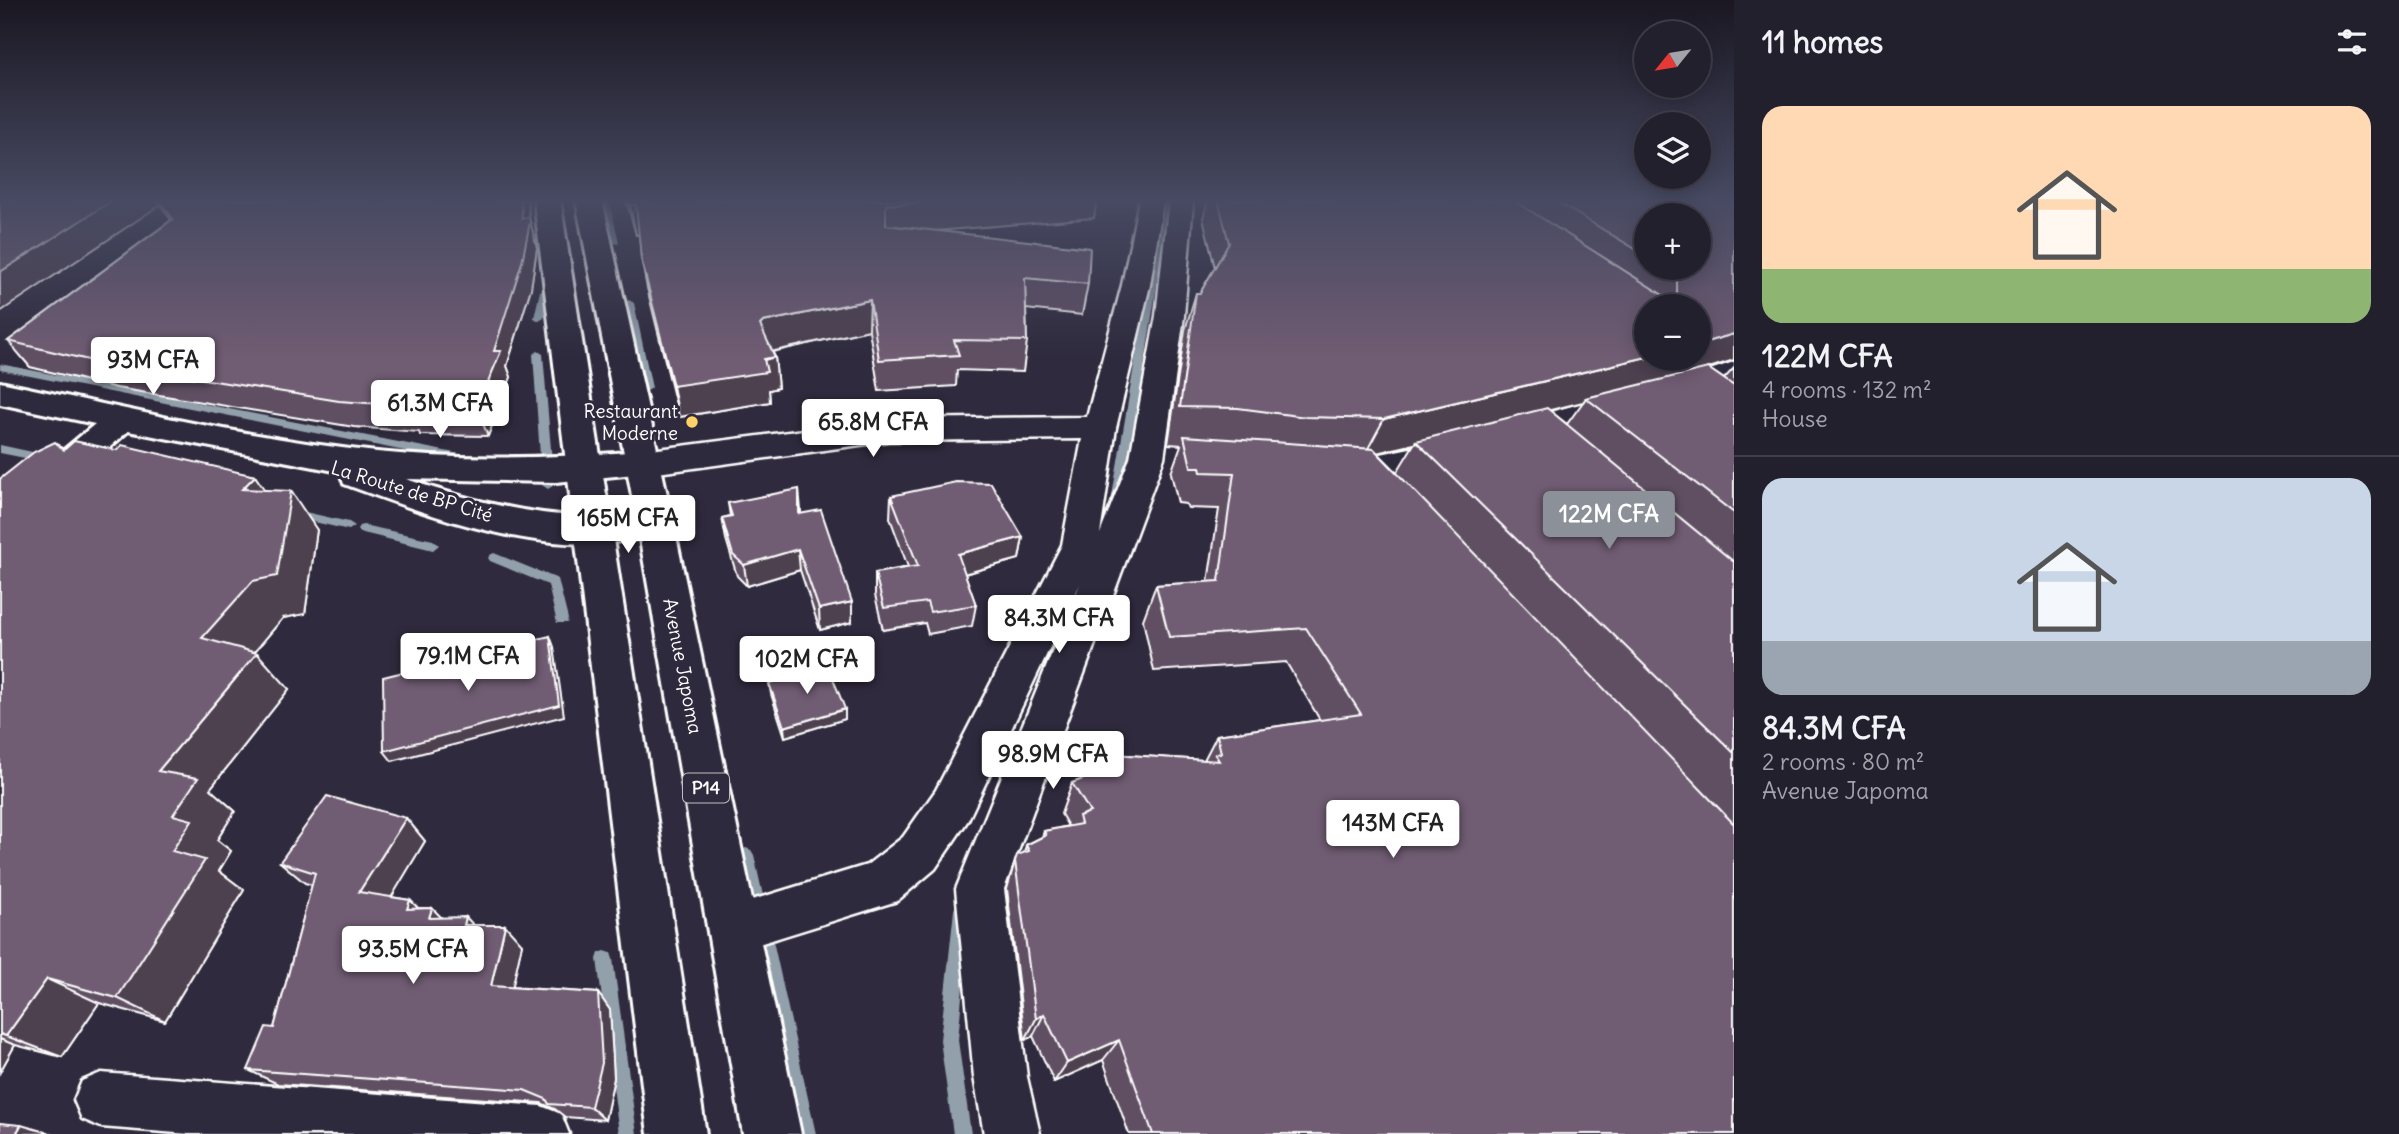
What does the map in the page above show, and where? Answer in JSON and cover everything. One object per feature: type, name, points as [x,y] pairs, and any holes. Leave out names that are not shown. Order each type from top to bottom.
[{"type":"main road","points":[[554,253],[677,1134]]},
{"type":"main road","name":"Avenue Japoma","points":[[600,253],[655,522],[772,1134]]},
{"type":"main road","name":"La Route de BP Cité","points":[[0,393],[295,453],[446,469],[583,469],[643,463]]},
{"type":"main road","points":[[0,524],[123,418]]},
{"type":"main road","name":"La Route de BP Cité","points":[[295,453],[470,513],[521,523],[593,531],[655,522]]},
{"type":"street","points":[[733,928],[880,885],[919,853],[952,805],[1080,545],[1100,428],[1142,253]]},
{"type":"street","points":[[1012,1134],[1005,1109],[979,889],[1160,458],[1176,253]]},
{"type":"street","points":[[1643,401],[1682,391],[1720,368]]},
{"type":"street","points":[[1682,391],[1713,413]]},
{"type":"street","points":[[643,463],[889,430],[1100,428]]},
{"type":"street","points":[[1312,470],[1364,471],[1478,444]]},
{"type":"street","points":[[1364,471],[1391,500]]},
{"type":"street","points":[[101,1100],[541,1134]]},
{"type":"building","points":[[0,253],[30,253],[0,272]]},
{"type":"building","points":[[127,253],[524,253],[494,351],[501,351],[477,409],[407,408],[408,406],[339,401],[97,362],[8,341]]},
{"type":"building","points":[[641,253],[1090,253],[1088,284],[1025,278],[1027,341],[954,340],[959,355],[879,360],[870,300],[763,322],[760,325],[775,357],[764,359],[767,372],[673,386]]},
{"type":"building","points":[[1223,253],[1597,253],[1634,277],[1634,280],[1639,280],[1661,294],[1634,294],[1634,360],[1384,419],[1306,417],[1238,408],[1180,407],[1196,293],[1200,293]]},
{"type":"building","points":[[1711,253],[1734,253],[1734,334],[1711,341],[1711,294],[1677,294],[1677,280],[1711,280]]},
{"type":"building","points":[[1711,370],[1734,386],[1734,513],[1586,398],[1696,371]]},
{"type":"building","points":[[1547,408],[1734,562],[1734,753],[1416,441]]},
{"type":"building","points":[[1184,436],[1374,449],[1734,824],[1734,1134],[1153,1134],[1119,1040],[1067,1063],[1044,1014],[1036,1019],[1015,861],[1017,855],[1029,851],[1026,845],[1046,835],[1044,831],[1081,824],[1079,816],[1090,812],[1072,783],[1116,767],[1113,754],[1219,761],[1215,754],[1221,753],[1217,735],[1361,714],[1306,628],[1169,637],[1156,585],[1219,581],[1234,473],[1201,472],[1200,467],[1191,467]]},
{"type":"building","points":[[74,441],[116,450],[122,445],[255,476],[242,489],[291,491],[277,576],[253,581],[202,638],[257,653],[158,771],[198,778],[173,815],[192,820],[172,851],[205,860],[117,998],[47,979],[6,1036],[0,1034],[0,479],[34,452],[55,442],[64,450]]},
{"type":"building","points":[[956,482],[991,483],[1023,537],[958,554],[976,605],[930,612],[927,602],[884,608],[875,573],[918,566],[891,496]]},
{"type":"building","points":[[799,489],[799,514],[821,510],[852,602],[819,609],[798,549],[744,565],[733,555],[722,518],[732,516],[728,503]]},
{"type":"building","points":[[550,636],[559,705],[384,751],[383,677]]},
{"type":"building","points":[[828,666],[845,709],[784,727],[769,683]]},
{"type":"building","points":[[327,796],[406,818],[359,892],[410,900],[407,909],[432,908],[429,918],[466,917],[464,925],[505,925],[491,986],[598,993],[602,1063],[591,1107],[549,1104],[546,1099],[524,1090],[248,1070],[266,1027],[274,1028],[315,873],[280,862]]},
{"type":"building","points":[[0,1123],[21,1125],[16,1134],[0,1134]]},
{"type":"waterway","points":[[1118,496],[1157,253]]},
{"type":"waterway","points":[[539,318],[545,291]]},
{"type":"waterway","points":[[629,303],[647,388]]},
{"type":"waterway","points":[[538,354],[548,485]]},
{"type":"waterway","points":[[0,367],[470,460]]},
{"type":"waterway","points":[[0,449],[37,457],[33,463]]},
{"type":"waterway","points":[[292,513],[349,526]]},
{"type":"waterway","points":[[363,529],[433,545]]},
{"type":"waterway","points":[[494,558],[554,582],[562,619]]},
{"type":"waterway","points":[[746,855],[807,1134]]},
{"type":"waterway","points":[[962,910],[949,1040],[962,1134]]},
{"type":"waterway","points":[[605,959],[628,1134]]},
{"type":"place","name":"Restaurant Moderne","points":[[692,422]]}]
